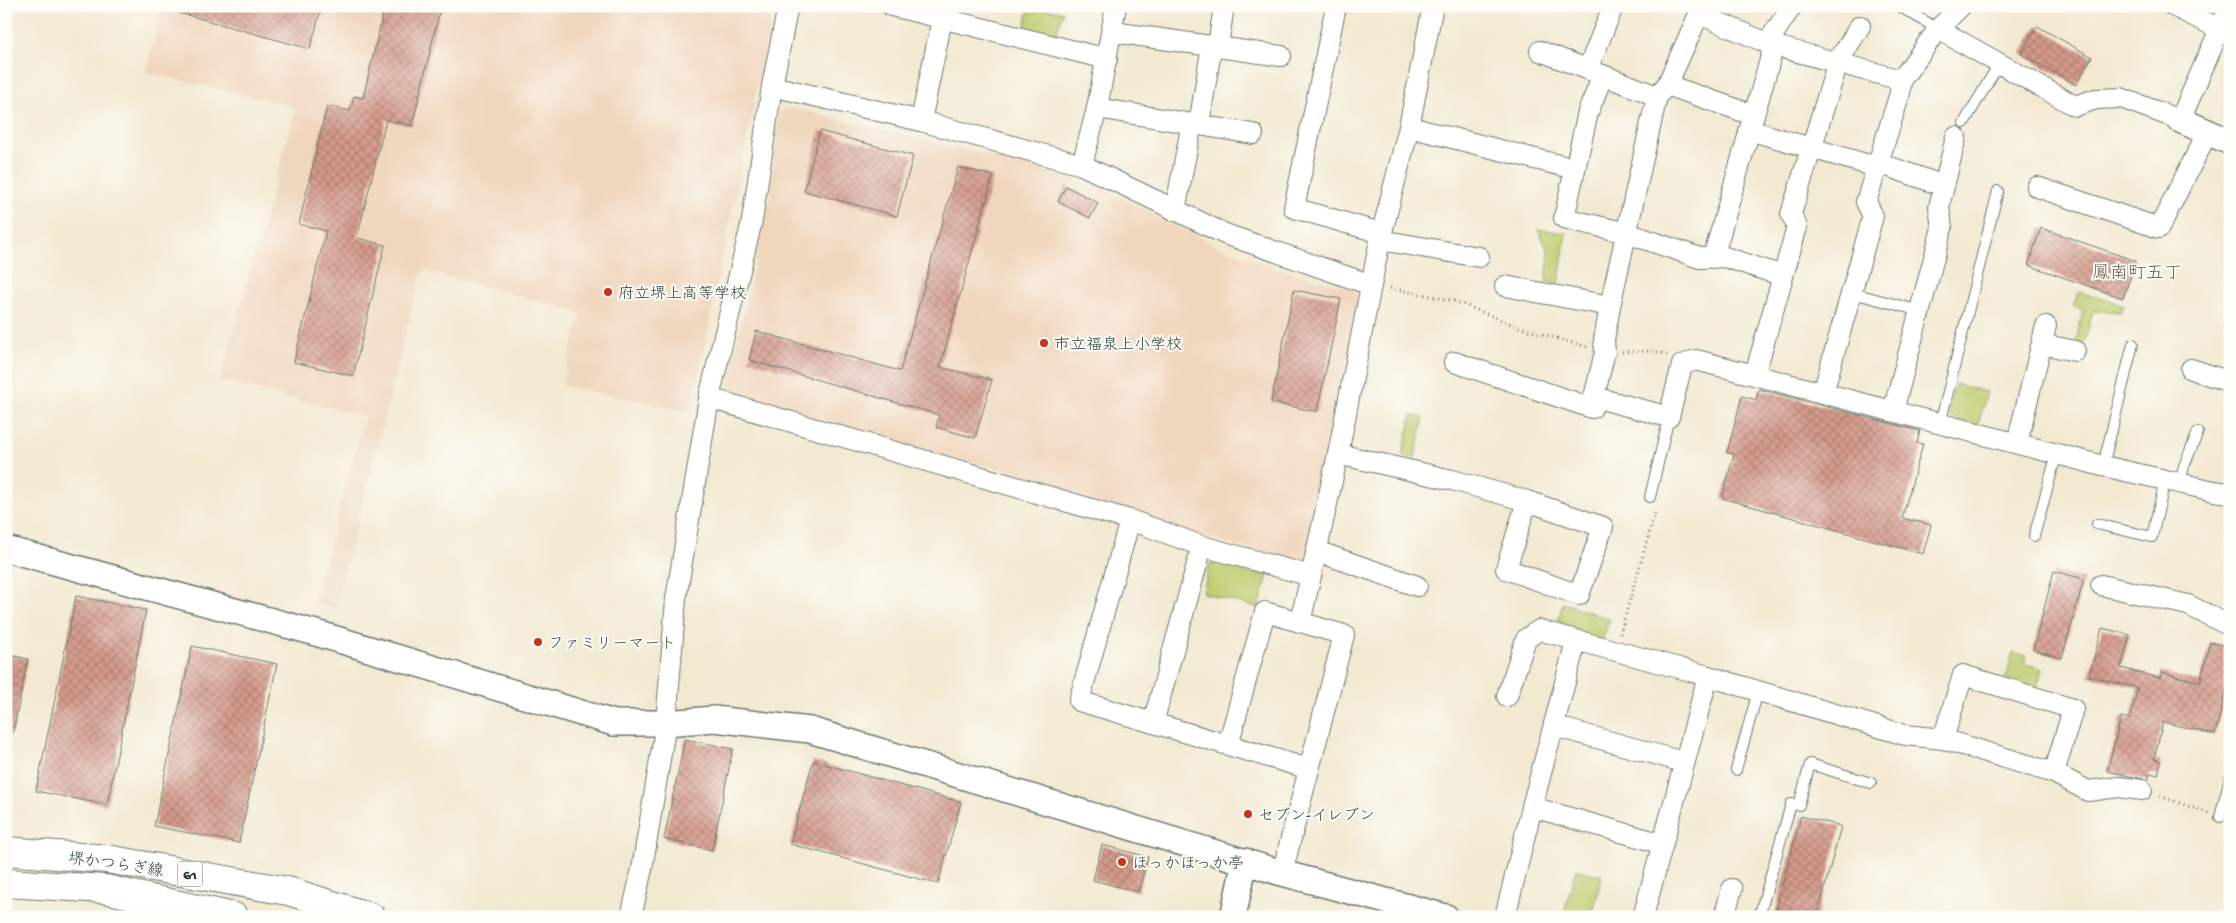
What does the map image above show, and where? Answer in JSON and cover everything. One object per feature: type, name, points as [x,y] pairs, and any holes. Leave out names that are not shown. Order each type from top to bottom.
[{"type":"main road","name":"堺かつらぎ線","points":[[6,851],[107,860],[279,889],[371,917]]},
{"type":"main road","name":"堺かつらぎ線","points":[[6,882],[105,889],[234,917]]},
{"type":"street","points":[[631,917],[642,869],[666,723],[676,599],[709,398],[752,221],[772,86],[788,6]]},
{"type":"street","points":[[892,6],[1107,59]]},
{"type":"street","points":[[1082,165],[1097,108],[1116,6]]},
{"type":"street","points":[[1175,211],[1224,6]]},
{"type":"street","points":[[1336,6],[1294,208],[1380,237],[1479,257]]},
{"type":"street","points":[[1300,622],[1338,454],[1380,237],[1409,127],[1433,6]]},
{"type":"street","points":[[1713,258],[1774,33],[1792,6]]},
{"type":"street","points":[[1823,393],[1873,216],[1866,202],[1900,93],[1901,80],[1938,29],[1961,6]]},
{"type":"street","points":[[2173,6],[2225,32]]},
{"type":"street","points":[[2180,120],[2225,32],[2230,6]]},
{"type":"street","points":[[1612,9],[1564,218],[1627,232],[1700,258],[1725,257],[1783,276]]},
{"type":"street","points":[[1454,362],[1592,408],[1605,352],[1604,340],[1610,306],[1662,90],[1699,14],[1772,45],[1901,80]]},
{"type":"street","points":[[922,121],[942,19]]},
{"type":"street","points":[[1755,374],[1797,227],[1791,214],[1838,62],[1860,26]]},
{"type":"street","points":[[1938,29],[2000,62],[2075,106],[2096,99],[2121,98],[2219,137],[2159,228],[2037,188]]},
{"type":"street","points":[[1112,32],[1281,56]]},
{"type":"street","points":[[1540,51],[1596,72],[1662,90],[1751,123],[1811,150],[1878,166],[1890,167],[1944,186]]},
{"type":"street","points":[[772,86],[922,121],[1082,165],[1225,234],[1371,285]]},
{"type":"street","points":[[1097,108],[1253,134]]},
{"type":"street","points":[[1409,127],[1575,169]]},
{"type":"street","points":[[1893,411],[1942,228],[1939,207],[1960,130]]},
{"type":"street","points":[[1505,286],[1610,306]]},
{"type":"street","points":[[2018,443],[2044,335],[2075,352]]},
{"type":"street","points":[[1594,397],[1669,417],[1682,365],[1696,360],[2103,466],[2230,493]]},
{"type":"street","points":[[2191,369],[2230,382]]},
{"type":"street","points":[[709,398],[1130,520],[1202,546],[1311,576]]},
{"type":"street","points":[[1338,454],[1452,480],[1527,501],[1604,527],[1579,595],[1506,569],[1527,501]]},
{"type":"street","points":[[1130,520],[1079,701],[1309,769]]},
{"type":"street","points":[[1153,723],[1202,546]]},
{"type":"street","points":[[6,549],[316,633],[614,723],[666,723],[714,719],[810,730],[1282,873],[1446,917]]},
{"type":"street","points":[[1316,551],[1417,586]]},
{"type":"street","points":[[2101,585],[2188,606],[2230,626]]},
{"type":"street","points":[[1228,745],[1265,612],[1344,636],[1282,873]]},
{"type":"street","points":[[1507,696],[1526,639],[1539,630],[1708,676],[1905,735],[1943,739],[2054,773],[2088,791],[2119,787],[2142,790]]},
{"type":"street","points":[[1505,917],[1576,641]]},
{"type":"street","points":[[1943,739],[1963,675],[2073,709],[2054,773]]},
{"type":"street","points":[[1643,917],[1683,762],[1708,676]]},
{"type":"street","points":[[1554,726],[1683,762]]},
{"type":"street","points":[[1532,807],[1663,844]]},
{"type":"street","points":[[1233,917],[1245,861]]},
{"type":"street","points":[[1724,917],[1732,889]]},
{"type":"lane","points":[[1899,6],[1938,29]]},
{"type":"lane","points":[[1960,130],[2000,62]]},
{"type":"lane","points":[[1940,424],[1998,191]]},
{"type":"lane","points":[[1852,293],[1920,311]]},
{"type":"lane","points":[[2103,466],[2133,344]]},
{"type":"lane","points":[[1650,497],[1669,417]]},
{"type":"lane","points":[[2097,524],[2152,537],[2172,482],[2184,466],[2198,432]]},
{"type":"lane","points":[[2034,536],[2057,453]]},
{"type":"lane","points":[[1736,770],[1758,691]]},
{"type":"lane","points":[[1759,917],[1791,804],[1799,805],[1810,764],[1871,783]]},
{"type":"lane","points":[[2220,817],[2230,778]]},
{"type":"path","points":[[1371,285],[1455,300],[1518,327],[1605,352],[1654,351],[1670,356],[1682,365]]},
{"type":"path","points":[[1615,651],[1658,502],[1650,497]]},
{"type":"path","points":[[2142,790],[2220,817]]},
{"type":"shaded area","name":"府立堺上高等学校","points":[[162,6],[774,6],[691,412],[562,385],[581,313],[422,270],[335,609],[314,603],[365,416],[220,381],[296,107],[146,72]]},
{"type":"shaded area","name":"市立福泉上小学校","points":[[791,108],[1066,175],[1120,197],[1221,248],[1282,270],[1353,289],[1360,300],[1308,556],[1298,562],[1185,532],[1003,469],[917,450],[733,395],[727,386],[770,196],[779,112]]},
{"type":"green space","points":[[1030,6],[1063,12],[1055,39],[1023,31]]},
{"type":"green space","points":[[1538,229],[1566,233],[1559,283],[1546,282],[1549,253]]},
{"type":"green space","points":[[2079,292],[2125,305],[2120,312],[2093,311],[2083,348],[2075,346],[2083,310],[2073,306]]},
{"type":"green space","points":[[1955,384],[1987,392],[1978,426],[1951,418],[1948,410]]},
{"type":"green space","points":[[1412,415],[1424,418],[1415,458],[1402,455]]},
{"type":"green space","points":[[1220,562],[1268,575],[1259,608],[1203,593],[1209,565]]},
{"type":"green space","points":[[1563,603],[1610,619],[1602,641],[1556,626]]},
{"type":"green space","points":[[2013,652],[2026,656],[2024,663],[2042,669],[2037,688],[2005,679]]},
{"type":"green space","points":[[1576,869],[1602,876],[1592,917],[1563,917]]},
{"type":"building","points":[[174,6],[322,6],[310,49],[173,11]]},
{"type":"building","points":[[385,6],[441,6],[412,126],[386,120],[357,238],[385,245],[353,376],[294,362],[326,231],[299,224],[327,106],[350,111],[354,96],[363,98]]},
{"type":"building","points":[[2037,26],[2092,57],[2076,85],[2021,54]]},
{"type":"building","points":[[820,131],[913,156],[897,216],[804,191]]},
{"type":"building","points":[[958,167],[993,176],[940,367],[992,380],[975,438],[936,427],[939,415],[749,360],[756,331],[900,371]]},
{"type":"building","points":[[1066,186],[1098,203],[1090,218],[1058,202]]},
{"type":"building","points":[[2041,228],[2136,261],[2123,298],[2028,265]]},
{"type":"building","points":[[1294,290],[1341,299],[1317,412],[1271,402]]},
{"type":"building","points":[[1759,389],[1920,431],[1917,443],[1923,444],[1902,518],[1931,525],[1923,554],[1722,498],[1734,454],[1727,453],[1742,396],[1756,400]]},
{"type":"building","points":[[2054,571],[2084,579],[2062,658],[2033,650]]},
{"type":"building","points":[[76,596],[146,610],[107,805],[36,791]]},
{"type":"building","points":[[2102,628],[2130,635],[2121,668],[2160,678],[2161,672],[2200,682],[2210,642],[2230,647],[2230,675],[2215,735],[2163,722],[2154,759],[2161,761],[2158,775],[2150,773],[2148,780],[2107,771],[2121,717],[2130,719],[2138,688],[2089,676]]},
{"type":"building","points":[[192,646],[277,664],[239,843],[154,826]]},
{"type":"building","points":[[6,654],[28,659],[13,732],[6,732]]},
{"type":"building","points":[[685,739],[733,749],[712,850],[664,839]]},
{"type":"building","points":[[813,761],[961,802],[938,884],[790,844]]},
{"type":"building","points":[[1801,816],[1841,826],[1817,917],[1774,917]]},
{"type":"building","points":[[1102,845],[1148,857],[1138,892],[1093,880]]},
{"type":"place","name":"府立堺上高等学校","points":[[608,292]]},
{"type":"place","name":"市立福泉上小学校","points":[[1044,343]]},
{"type":"place","name":"ファミリーマート","points":[[538,642]]},
{"type":"place","name":"セブン-イレブン","points":[[1248,814]]},
{"type":"place","name":"ほっかほっか亭","points":[[1122,862]]},
{"type":"district","name":"鳳南町五丁","points":[[2137,272]]}]
